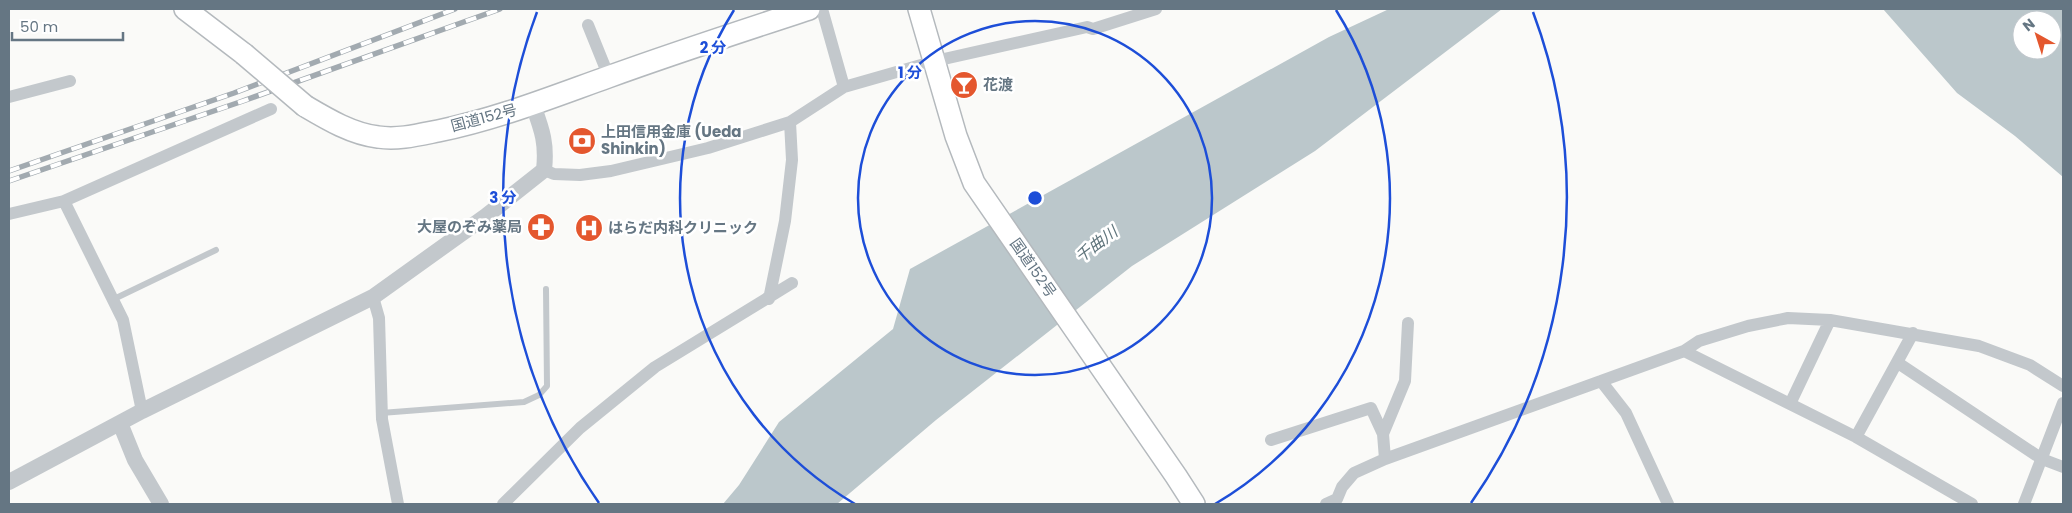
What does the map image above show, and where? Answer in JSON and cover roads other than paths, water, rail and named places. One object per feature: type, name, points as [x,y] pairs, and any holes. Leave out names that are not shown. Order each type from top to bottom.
[{"type":"highway","name":"国道152号","points":[[185,9],[244,54],[305,106],[328,120],[377,137],[406,137],[460,126],[533,105],[809,9]]},
{"type":"highway","name":"国道152号","points":[[919,9],[956,136],[974,183],[1194,504]]},
{"type":"street","points":[[822,9],[844,87]]},
{"type":"street","points":[[544,170],[554,174],[580,175],[611,171],[708,148],[790,122],[844,87],[935,62],[1087,27],[1094,29],[1156,9]]},
{"type":"street","points":[[588,25],[609,77]]},
{"type":"street","points":[[9,98],[70,81]]},
{"type":"street","points":[[9,482],[142,411],[373,297],[486,216],[544,170],[546,149],[533,105]]},
{"type":"street","points":[[9,214],[64,201],[271,109]]},
{"type":"street","points":[[769,299],[785,221],[792,160],[790,122]]},
{"type":"street","points":[[64,201],[123,320],[142,411]]},
{"type":"street","points":[[503,504],[580,428],[655,367],[769,299],[792,283]]},
{"type":"street","points":[[373,297],[379,318],[382,413],[398,504]]},
{"type":"street","points":[[1334,502],[1342,486],[1354,473],[1385,459],[1684,351],[1699,341],[1748,326],[1788,318],[1830,320],[1979,346],[2030,365],[2063,386]]},
{"type":"street","points":[[1790,404],[1830,320]]},
{"type":"street","points":[[1383,434],[1405,381],[1408,323]]},
{"type":"street","points":[[1856,436],[1913,334]]},
{"type":"street","points":[[1684,351],[1856,436],[1972,504]]},
{"type":"street","points":[[1898,363],[2042,459],[2063,467]]},
{"type":"street","points":[[1601,381],[1626,413],[1668,504]]},
{"type":"street","points":[[1271,440],[1371,408],[1383,434],[1385,459]]},
{"type":"street","points":[[2024,504],[2062,411]]},
{"type":"street","points":[[120,423],[135,460],[161,504]]},
{"type":"lane","points":[[114,300],[216,250]]},
{"type":"lane","points":[[382,413],[524,402],[539,395],[547,386],[546,290]]},
{"type":"water","name":"千曲川","points":[[1389,9],[1502,9],[1315,151],[1132,266],[936,420],[837,504],[723,504],[739,485],[779,422],[893,329],[910,269],[1329,37]]},
{"type":"water","points":[[1883,9],[2063,9],[2063,177],[2015,136],[1957,93]]},
{"type":"railway","points":[[9,171],[234,93],[455,9]]},
{"type":"railway","points":[[9,181],[240,102],[500,9]]},
{"type":"place","name":"花渡","points":[[964,85]]},
{"type":"place","name":"上田信用金庫 (Ueda Shinkin)","points":[[582,141]]},
{"type":"place","name":"大屋のぞみ薬局","points":[[541,227]]},
{"type":"place","name":"はらだ内科クリニック","points":[[589,228]]}]
